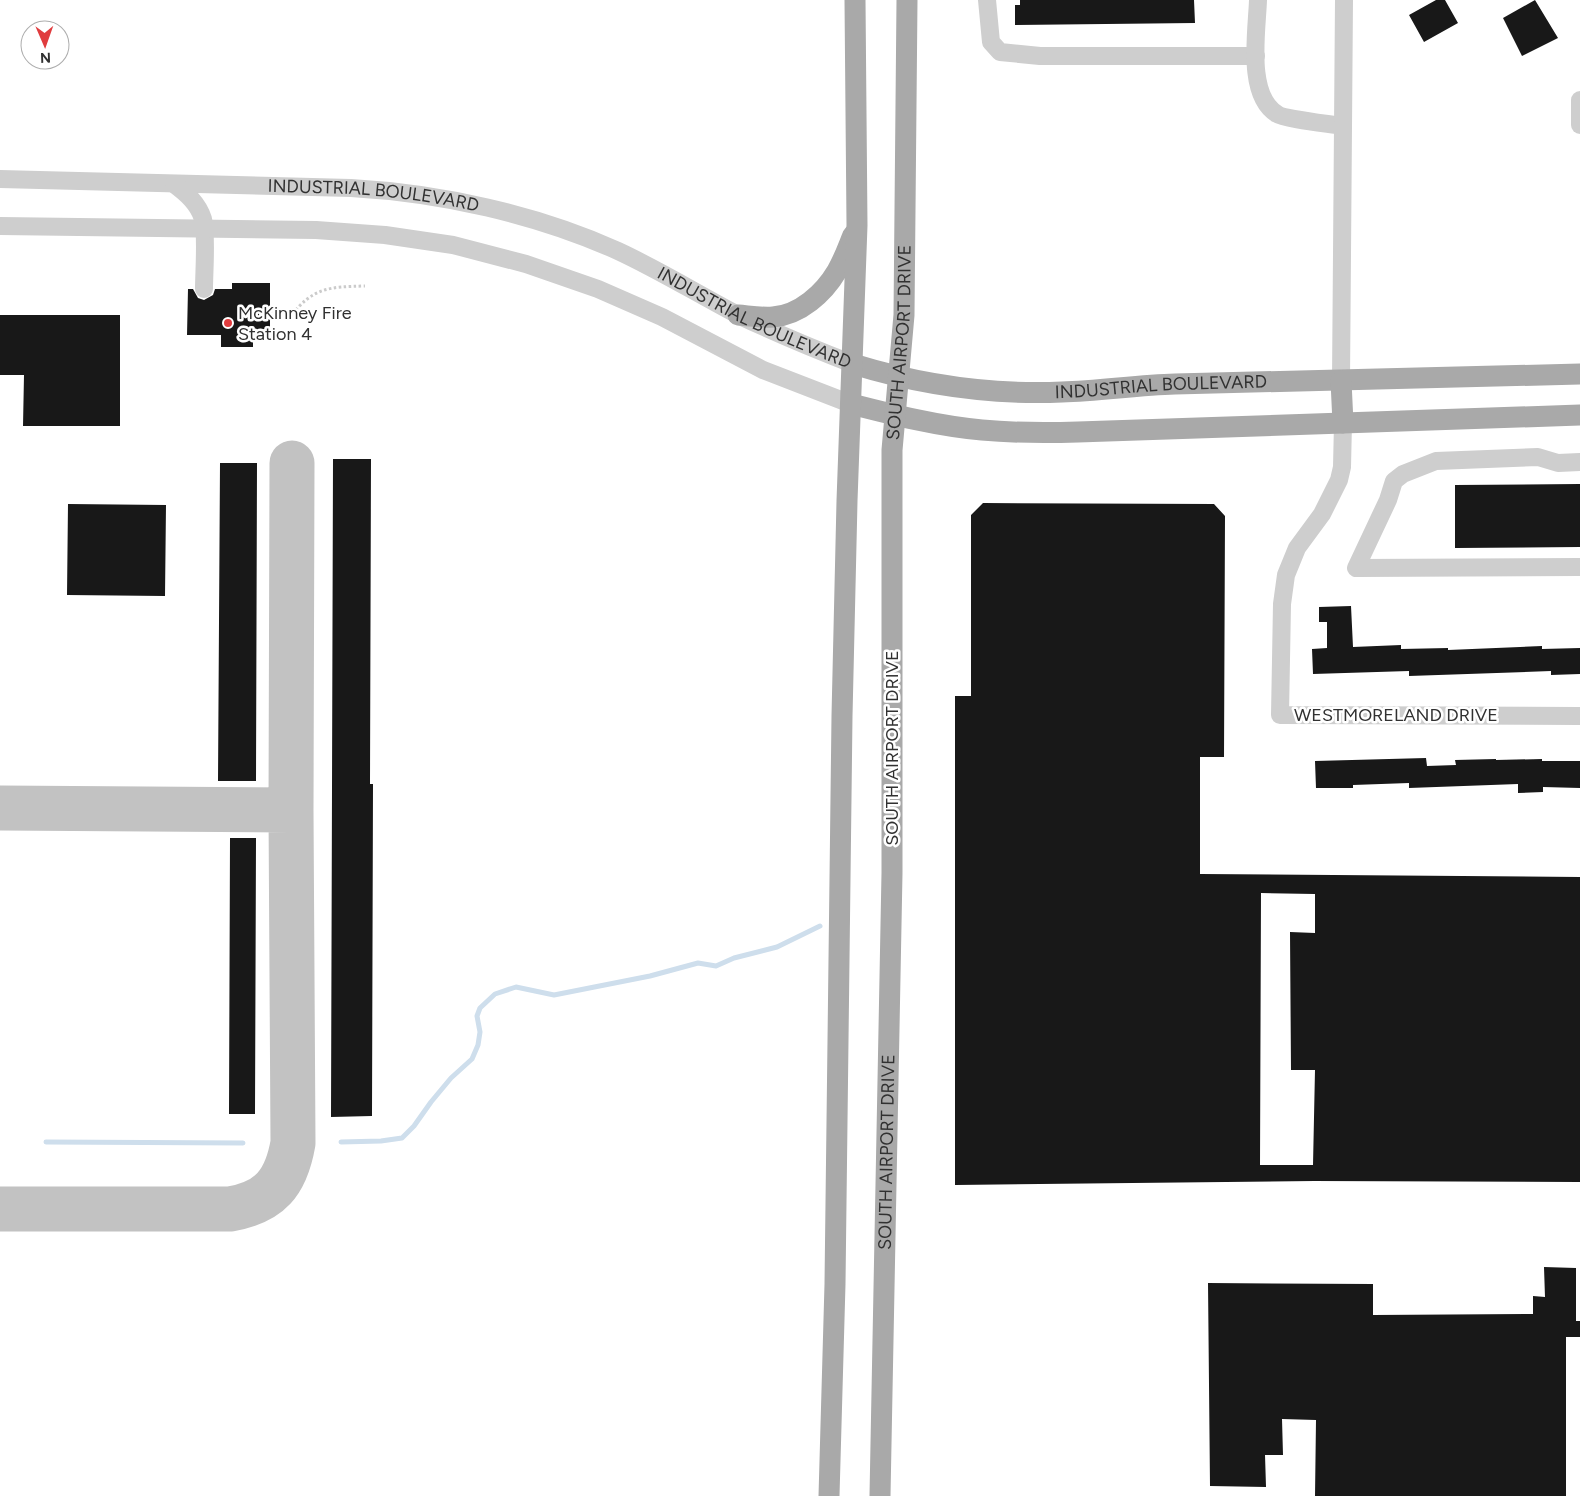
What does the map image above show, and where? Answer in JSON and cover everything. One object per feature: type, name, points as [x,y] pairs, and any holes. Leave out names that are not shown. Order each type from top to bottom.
[{"type":"main road","points":[[829,1496],[835,1284],[843,696],[850,404],[857,225],[855,0]]},
{"type":"main road","name":"SOUTH AIRPORT DRIVE","points":[[880,1496],[892,873],[892,450],[900,378],[904,315],[907,0]]},
{"type":"main road","points":[[738,315],[760,318],[790,314],[815,298],[828,284],[837,270],[857,225]]},
{"type":"main road","name":"INDUSTRIAL BOULEVARD","points":[[853,364],[900,378],[964,388],[1042,392],[1166,384],[1580,374]]},
{"type":"main road","points":[[1341,381],[1343,423]]},
{"type":"main road","name":"INDUSTRIAL BOULEVARD","points":[[850,404],[896,416],[982,430],[1027,432],[1078,432],[1580,415]]},
{"type":"street","points":[[987,0],[991,42],[1000,52],[1040,56],[1256,56]]},
{"type":"street","points":[[1258,0],[1255,72],[1264,100],[1278,115],[1342,126]]},
{"type":"street","points":[[1341,381],[1344,0]]},
{"type":"street","points":[[1580,100],[1580,125]]},
{"type":"street","name":"INDUSTRIAL BOULEVARD","points":[[0,179],[386,190],[473,204],[553,226],[584,237],[656,270],[738,315],[797,342],[853,364]]},
{"type":"street","points":[[174,184],[194,202],[203,220],[204,289]]},
{"type":"street","name":"INDUSTRIAL BOULEVARD","points":[[0,226],[354,232],[423,240],[490,254],[598,289],[662,317],[763,370],[850,404]]},
{"type":"street","name":"WESTMORELAND DRIVE","points":[[1343,423],[1342,467],[1339,480],[1322,514],[1297,548],[1286,575],[1282,604],[1280,715],[1580,716]]},
{"type":"street","points":[[1580,462],[1558,463],[1538,457],[1436,461],[1403,474],[1394,481],[1388,500],[1356,568],[1580,567]]},
{"type":"path","points":[[270,311],[290,317],[304,301],[323,290],[337,287],[365,286]]},
{"type":"building","points":[[1020,0],[1194,0],[1195,23],[1015,25],[1015,5],[1020,5]]},
{"type":"building","points":[[1436,0],[1445,0],[1458,23],[1424,42],[1409,15]]},
{"type":"building","points":[[1535,0],[1558,38],[1522,56],[1503,18]]},
{"type":"building","name":"McKinney Fire Station 4","points":[[232,283],[270,283],[270,341],[253,341],[253,347],[221,347],[221,335],[187,335],[188,289],[193,289],[198,298],[204,300],[213,295],[215,289],[232,289]]},
{"type":"building","points":[[0,315],[120,315],[120,426],[23,426],[24,375],[0,375]]},
{"type":"building","points":[[333,459],[371,459],[370,784],[373,784],[372,1116],[331,1117]]},
{"type":"building","points":[[220,463],[257,463],[256,781],[218,781]]},
{"type":"building","points":[[1580,484],[1580,547],[1455,548],[1455,485]]},
{"type":"building","points":[[983,503],[1214,504],[1225,516],[1224,757],[1200,757],[1200,874],[1580,877],[1580,1182],[1314,1181],[955,1185],[955,696],[971,696],[971,515]],"holes":[[[1261,893],[1315,894],[1315,933],[1290,932],[1291,1070],[1315,1070],[1313,1165],[1260,1165]]]},
{"type":"building","points":[[68,504],[166,505],[165,596],[67,595]]},
{"type":"building","points":[[1351,606],[1353,647],[1401,645],[1401,649],[1448,648],[1448,650],[1542,646],[1542,649],[1580,648],[1580,674],[1551,675],[1551,671],[1409,676],[1409,671],[1313,674],[1312,649],[1327,648],[1327,622],[1319,622],[1319,607]]},
{"type":"building","points":[[1426,758],[1427,766],[1456,765],[1455,760],[1542,759],[1542,761],[1580,761],[1580,788],[1543,787],[1543,792],[1518,793],[1518,784],[1409,788],[1409,783],[1353,785],[1353,788],[1316,788],[1315,761]]},
{"type":"building","points":[[230,838],[256,838],[255,1114],[229,1114]]},
{"type":"building","points":[[1544,1267],[1576,1268],[1576,1321],[1580,1321],[1580,1337],[1566,1337],[1566,1496],[1315,1496],[1316,1420],[1282,1419],[1283,1455],[1265,1455],[1266,1487],[1210,1486],[1208,1283],[1373,1284],[1373,1315],[1533,1314],[1533,1296],[1545,1297]]},
{"type":"waterway","points":[[341,1142],[381,1141],[402,1138],[414,1126],[451,1078],[472,1059],[478,1045],[480,1032],[477,1016],[480,1008],[495,994],[516,987],[554,995],[650,976],[698,963],[716,966],[734,958],[777,947],[820,926]]},
{"type":"waterway","points":[[46,1142],[243,1143]]},
{"type":"taxiway","points":[[0,1209],[230,1209],[244,1206],[266,1196],[281,1180],[286,1169],[293,1143],[291,810],[292,463]]},
{"type":"taxiway","points":[[0,808],[291,810]]},
{"type":"place","name":"McKinney Fire Station 4","points":[[228,323]]}]
